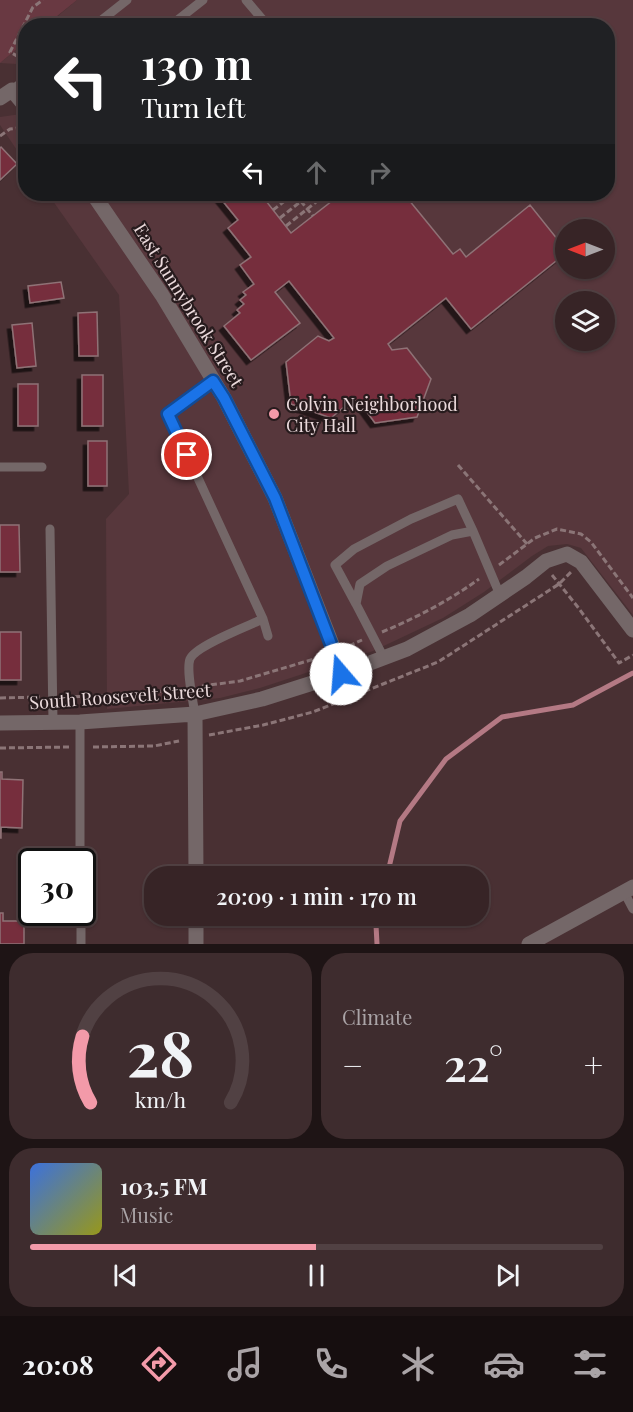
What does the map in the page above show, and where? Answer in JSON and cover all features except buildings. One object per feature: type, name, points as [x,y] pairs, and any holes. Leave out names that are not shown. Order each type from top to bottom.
[{"type":"street","name":"East Sunnybrook Street","points":[[98,201],[162,295],[224,398],[275,498],[341,674]]},
{"type":"street","name":"South Roosevelt Street","points":[[0,723],[80,722],[195,714],[262,699],[341,674],[407,649],[470,615],[546,561],[567,554],[581,562],[633,630]]},
{"type":"street","points":[[195,714],[196,866]]},
{"type":"street","points":[[529,944],[629,890]]},
{"type":"street","points":[[196,926],[196,944]]},
{"type":"lane","points":[[104,18],[127,0]]},
{"type":"lane","points":[[180,18],[203,0]]},
{"type":"lane","points":[[246,0],[261,18]]},
{"type":"lane","points":[[213,381],[168,414],[263,619],[268,636]]},
{"type":"lane","points":[[0,467],[42,467]]},
{"type":"lane","points":[[384,658],[335,565],[354,549],[411,519],[458,499],[500,595]]},
{"type":"lane","points":[[50,529],[53,723]]},
{"type":"lane","points":[[356,604],[360,584],[387,566],[452,535],[473,531]]},
{"type":"lane","points":[[195,714],[189,676],[190,659],[196,651],[208,644],[263,619]]},
{"type":"lane","points":[[80,722],[81,848]]},
{"type":"lane","points":[[629,890],[633,909]]},
{"type":"lane","points":[[81,926],[81,944]]},
{"type":"path","points":[[27,18],[33,7],[43,0]]},
{"type":"path","points":[[18,36],[10,52],[18,56]]},
{"type":"path","points":[[0,136],[10,129],[18,128]]},
{"type":"path","points":[[273,210],[285,201]]},
{"type":"path","points":[[280,218],[301,201],[313,216]]},
{"type":"path","points":[[286,226],[317,201]]},
{"type":"path","points":[[459,465],[527,544]]},
{"type":"path","points":[[0,698],[130,695],[240,681],[334,652],[397,626],[462,591],[536,538],[553,578],[619,663],[633,655]]},
{"type":"shaded area","points":[[0,0],[77,0],[55,18],[18,18],[18,48],[0,63]]},
{"type":"shaded area","points":[[77,0],[633,0],[633,615],[581,548],[567,544],[548,546],[443,618],[373,651],[260,688],[220,698],[107,709],[106,519],[129,494],[119,295],[53,201],[615,201],[615,18],[56,18]]},
{"type":"shaded area","points":[[18,48],[18,64],[0,63]]},
{"type":"shaded area","points":[[18,114],[18,152],[0,125],[0,117]]},
{"type":"waterway","points":[[389,866],[400,821],[446,759],[502,717],[573,705],[633,673]]},
{"type":"waterway","points":[[376,926],[377,944]]},
{"type":"place","name":"Colvin Neighborhood City Hall","points":[[274,414]]},
{"type":"route","points":[[187,455],[168,414],[213,381],[275,498],[341,674]]}]
